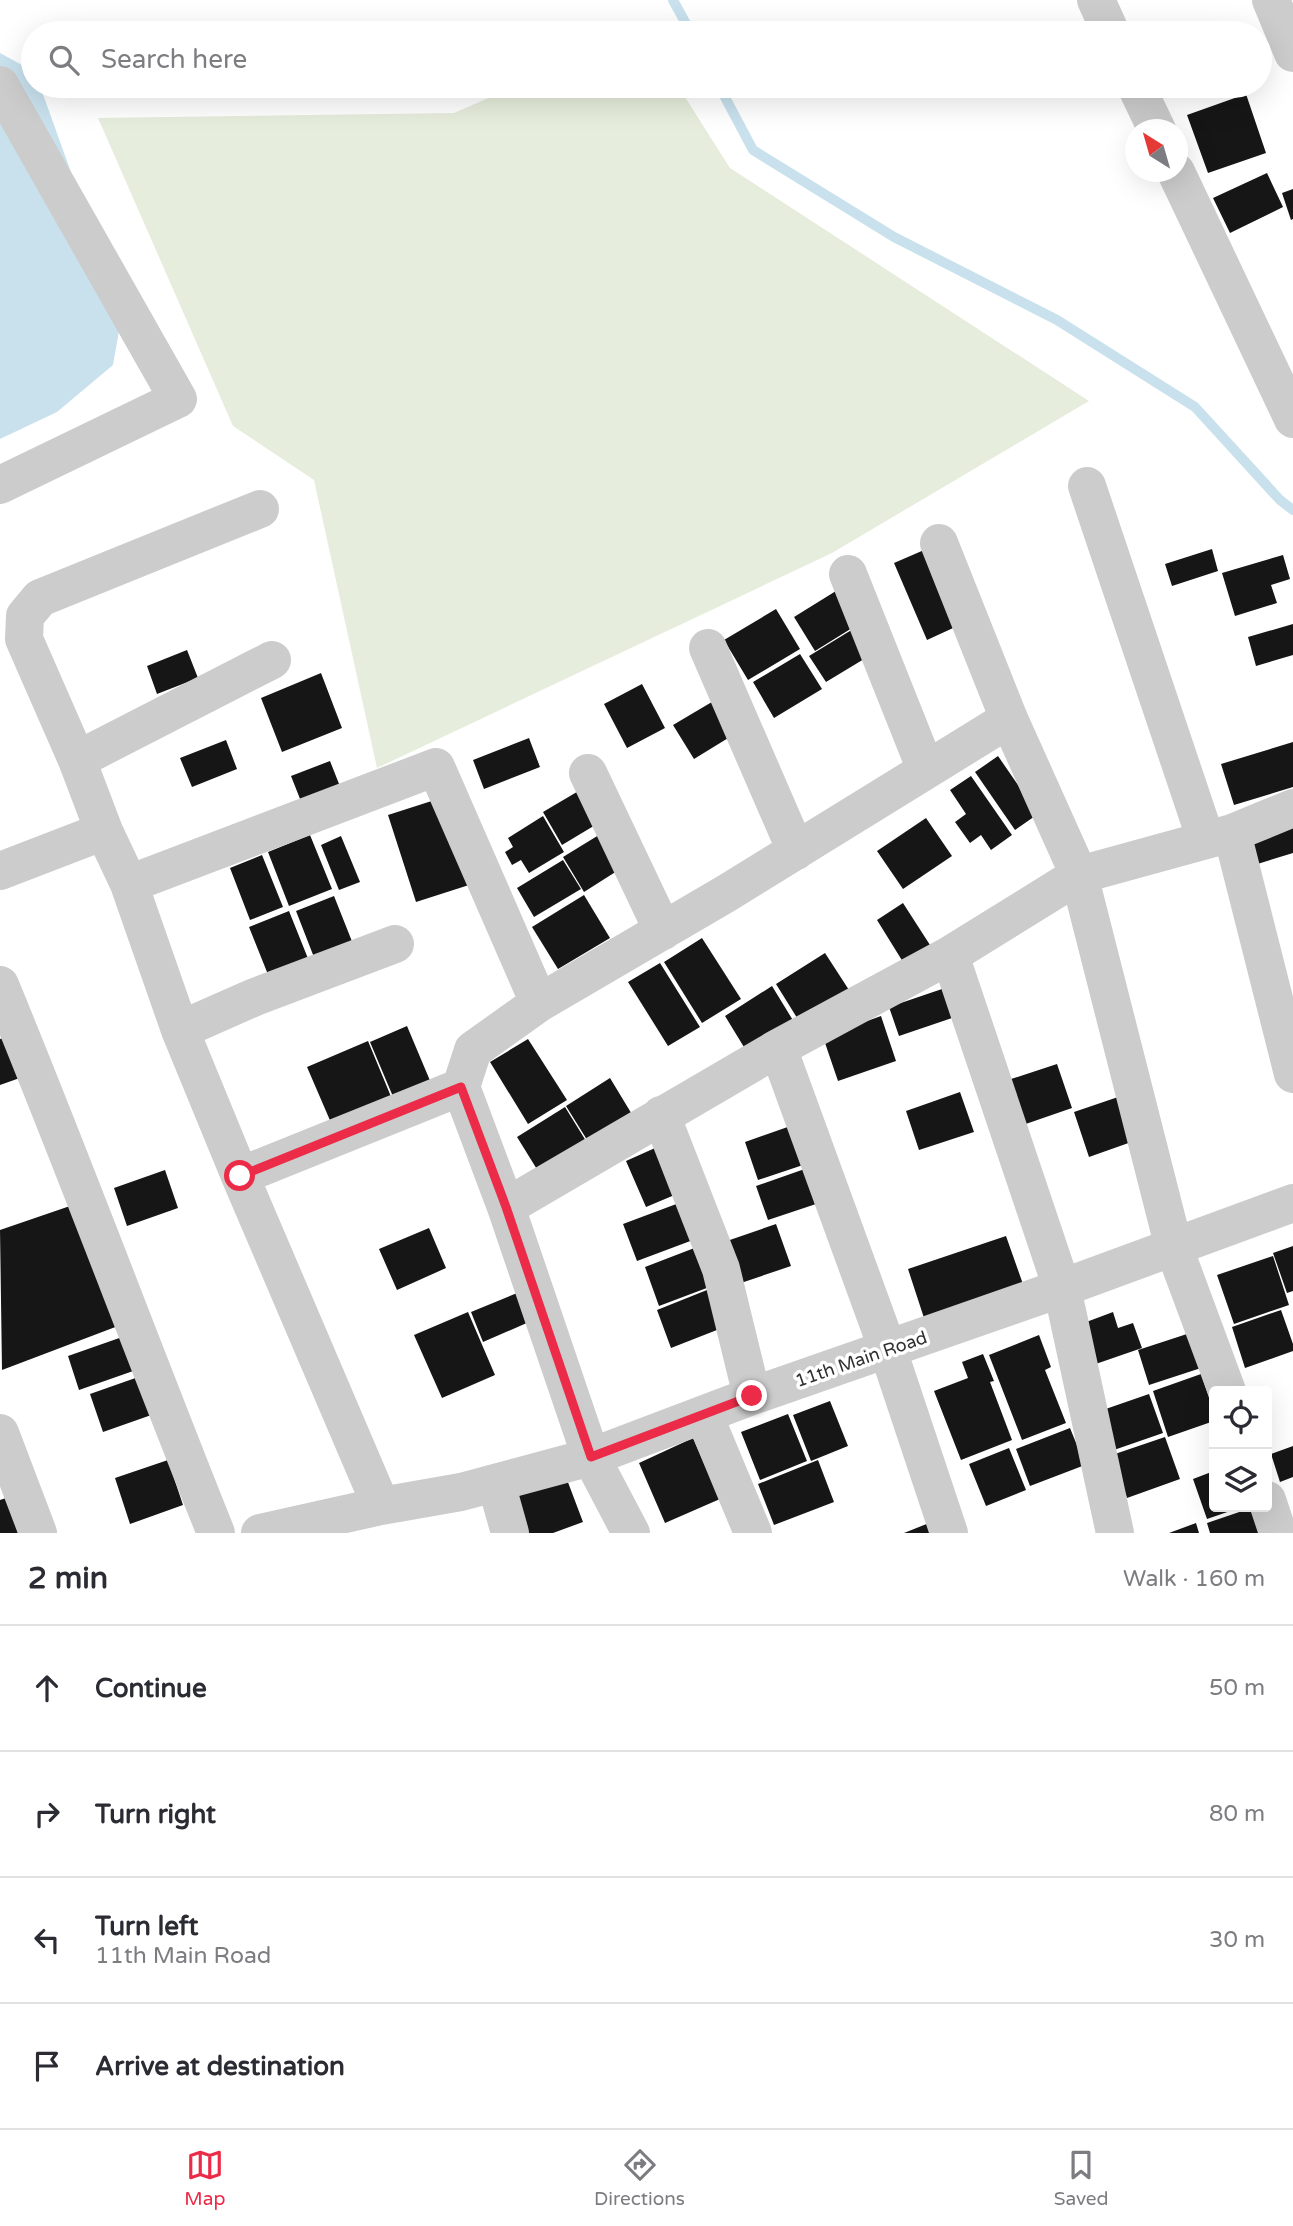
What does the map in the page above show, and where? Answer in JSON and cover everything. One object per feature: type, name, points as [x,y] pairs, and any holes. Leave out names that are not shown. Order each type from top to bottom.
[{"type":"street","points":[[1096,0],[1106,21]]},
{"type":"street","points":[[1271,0],[1293,53]]},
{"type":"street","points":[[0,85],[178,399],[0,485]]},
{"type":"street","points":[[1142,98],[1152,119]]},
{"type":"street","points":[[1181,182],[1293,419]]},
{"type":"street","points":[[1087,486],[1219,837],[1293,1074]]},
{"type":"street","points":[[260,509],[40,598],[25,616],[24,639],[77,760],[104,831],[129,884],[180,1030],[240,1176],[381,1506]]},
{"type":"street","points":[[939,543],[1009,719],[1079,875],[1174,1248],[1225,1386]]},
{"type":"street","points":[[848,574],[926,770]]},
{"type":"street","points":[[708,648],[796,851]]},
{"type":"street","points":[[77,760],[272,660]]},
{"type":"street","points":[[631,1533],[591,1457],[506,1207],[461,1087],[474,1050],[539,1003],[796,851],[1009,719]]},
{"type":"street","points":[[129,884],[436,767],[539,1003]]},
{"type":"street","points":[[588,773],[663,930]]},
{"type":"street","points":[[506,1207],[778,1048],[950,955],[1079,875],[1219,837],[1293,808]]},
{"type":"street","points":[[0,871],[104,831]]},
{"type":"street","points":[[180,1030],[395,944]]},
{"type":"street","points":[[950,955],[1062,1288],[1115,1533]]},
{"type":"street","points":[[0,985],[69,1154],[216,1533]]},
{"type":"street","points":[[778,1048],[888,1350],[949,1533]]},
{"type":"street","points":[[240,1176],[461,1087]]},
{"type":"street","points":[[661,1115],[721,1269],[752,1396]]},
{"type":"street","name":"11th Main Road","points":[[281,1531],[381,1506],[461,1492],[591,1457],[752,1396],[1062,1288],[1293,1203]]},
{"type":"street","points":[[704,1415],[753,1533]]},
{"type":"street","points":[[0,1433],[38,1533]]},
{"type":"street","points":[[496,1483],[510,1533]]},
{"type":"street","points":[[1271,1512],[1278,1533]]},
{"type":"green space","points":[[488,98],[686,98],[730,168],[1089,401],[832,553],[377,768],[314,480],[233,426],[98,118],[454,113]]},
{"type":"water","points":[[0,53],[21,64],[21,98],[44,98],[122,314],[113,365],[57,412],[0,439]]},
{"type":"building","points":[[1235,98],[1247,98],[1266,153],[1208,173],[1187,115]]},
{"type":"building","points":[[1267,173],[1283,207],[1230,233],[1213,198]]},
{"type":"building","points":[[1293,189],[1293,219],[1291,220],[1282,193]]},
{"type":"building","points":[[931,547],[964,623],[927,640],[894,563]]},
{"type":"building","points":[[1212,549],[1218,571],[1172,586],[1165,564]]},
{"type":"building","points":[[1283,555],[1290,579],[1271,585],[1277,603],[1235,616],[1222,573]]},
{"type":"building","points":[[844,586],[865,620],[815,651],[794,617]]},
{"type":"building","points":[[776,609],[800,649],[748,680],[724,640]]},
{"type":"building","points":[[1293,624],[1293,655],[1256,666],[1248,637]]},
{"type":"building","points":[[858,626],[874,653],[826,682],[809,656]]},
{"type":"building","points":[[187,650],[198,678],[157,694],[147,666]]},
{"type":"building","points":[[800,654],[822,689],[774,718],[753,682]]},
{"type":"building","points":[[321,673],[342,728],[282,752],[261,698]]},
{"type":"building","points":[[642,684],[665,728],[627,748],[604,704]]},
{"type":"building","points":[[722,696],[738,732],[694,759],[673,725]]},
{"type":"building","points":[[529,738],[540,767],[484,789],[473,760]]},
{"type":"building","points":[[226,740],[237,769],[192,787],[180,758]]},
{"type":"building","points":[[1293,742],[1293,787],[1234,805],[1221,764]]},
{"type":"building","points":[[998,756],[1038,814],[1015,830],[975,772]]},
{"type":"building","points":[[330,761],[343,794],[304,809],[291,776]]},
{"type":"building","points":[[971,776],[1012,835],[991,850],[981,835],[970,843],[955,822],[966,814],[950,790]]},
{"type":"building","points":[[587,786],[607,818],[562,845],[543,812]]},
{"type":"building","points":[[441,798],[469,885],[416,902],[388,815]]},
{"type":"building","points":[[543,816],[564,852],[529,873],[521,860],[512,865],[505,852],[513,847],[508,838]]},
{"type":"building","points":[[926,818],[952,856],[903,889],[877,851]]},
{"type":"building","points":[[1293,821],[1293,853],[1251,866],[1242,836]]},
{"type":"building","points":[[607,830],[628,864],[584,892],[563,857]]},
{"type":"building","points":[[310,835],[332,889],[289,906],[268,852]]},
{"type":"building","points":[[341,836],[360,882],[339,890],[321,845]]},
{"type":"building","points":[[262,855],[283,907],[250,920],[230,868]]},
{"type":"building","points":[[563,860],[581,889],[534,917],[517,888]]},
{"type":"building","points":[[584,895],[610,938],[558,969],[532,927]]},
{"type":"building","points":[[334,896],[355,949],[317,965],[296,911]]},
{"type":"building","points":[[903,903],[930,945],[903,962],[877,920]]},
{"type":"building","points":[[289,911],[311,966],[271,982],[249,927]]},
{"type":"building","points":[[702,938],[741,999],[702,1023],[664,962]]},
{"type":"building","points":[[825,953],[849,990],[799,1021],[776,984]]},
{"type":"building","points":[[660,963],[700,1027],[668,1046],[628,982]]},
{"type":"building","points":[[772,986],[794,1022],[747,1052],[725,1016]]},
{"type":"building","points":[[942,989],[952,1018],[899,1036],[889,1007]]},
{"type":"building","points":[[881,1016],[896,1061],[838,1081],[823,1037]]},
{"type":"building","points":[[407,1026],[431,1083],[394,1099],[370,1042]]},
{"type":"building","points":[[17,1033],[31,1074],[0,1085],[0,1039]]},
{"type":"building","points":[[528,1039],[567,1100],[528,1124],[490,1062]]},
{"type":"building","points":[[368,1041],[392,1099],[332,1125],[307,1067]]},
{"type":"building","points":[[1057,1064],[1072,1108],[1017,1127],[1002,1082]]},
{"type":"building","points":[[610,1078],[633,1116],[589,1143],[566,1106]]},
{"type":"building","points":[[960,1092],[974,1132],[919,1150],[906,1111]]},
{"type":"building","points":[[1121,1096],[1137,1140],[1089,1157],[1074,1112]]},
{"type":"building","points":[[565,1107],[591,1149],[543,1179],[517,1137]]},
{"type":"building","points":[[799,1123],[812,1162],[758,1180],[745,1142]]},
{"type":"building","points":[[664,1144],[684,1191],[646,1207],[626,1161]]},
{"type":"building","points":[[816,1165],[828,1200],[768,1220],[756,1186]]},
{"type":"building","points":[[165,1170],[178,1208],[127,1226],[114,1188]]},
{"type":"building","points":[[687,1200],[701,1237],[637,1261],[623,1224]]},
{"type":"building","points":[[70,1206],[118,1326],[2,1370],[0,1230]]},
{"type":"building","points":[[776,1224],[791,1266],[738,1284],[724,1242]]},
{"type":"building","points":[[429,1228],[446,1268],[397,1290],[379,1249]]},
{"type":"building","points":[[1006,1236],[1024,1287],[925,1321],[908,1269]]},
{"type":"building","points":[[1293,1246],[1293,1291],[1287,1293],[1273,1253]]},
{"type":"building","points":[[697,1247],[712,1286],[659,1306],[645,1267]]},
{"type":"building","points":[[1273,1256],[1289,1305],[1234,1324],[1217,1275]]},
{"type":"building","points":[[707,1290],[722,1328],[671,1348],[657,1310]]},
{"type":"building","points":[[517,1293],[529,1322],[483,1342],[471,1312]]},
{"type":"building","points":[[1281,1310],[1293,1351],[1245,1368],[1232,1327]]},
{"type":"building","points":[[468,1312],[495,1375],[442,1398],[414,1335]]},
{"type":"building","points":[[1113,1312],[1118,1328],[1133,1323],[1142,1348],[1087,1367],[1073,1327]]},
{"type":"building","points":[[1190,1333],[1201,1368],[1149,1385],[1138,1350]]},
{"type":"building","points":[[1039,1335],[1051,1367],[1045,1370],[1066,1423],[1022,1440],[989,1355]]},
{"type":"building","points":[[125,1336],[136,1370],[79,1390],[68,1356]]},
{"type":"building","points":[[983,1354],[994,1381],[990,1382],[1012,1440],[961,1460],[934,1391],[968,1378],[962,1362]]},
{"type":"building","points":[[1201,1374],[1209,1397],[1209,1423],[1168,1437],[1153,1391]]},
{"type":"building","points":[[144,1375],[157,1413],[103,1432],[90,1394]]},
{"type":"building","points":[[1149,1394],[1163,1433],[1111,1451],[1097,1412]]},
{"type":"building","points":[[830,1401],[848,1446],[811,1461],[793,1415]]},
{"type":"building","points":[[788,1414],[807,1461],[760,1480],[741,1432]]},
{"type":"building","points":[[1070,1428],[1085,1465],[1030,1486],[1016,1449]]},
{"type":"building","points":[[1165,1437],[1180,1479],[1127,1498],[1112,1455]]},
{"type":"building","points":[[693,1438],[720,1499],[665,1523],[639,1463]]},
{"type":"building","points":[[1293,1446],[1293,1477],[1280,1482],[1272,1454]]},
{"type":"building","points":[[1009,1448],[1026,1490],[986,1506],[969,1464]]},
{"type":"building","points":[[168,1460],[183,1505],[130,1524],[115,1478]]},
{"type":"building","points":[[818,1460],[834,1502],[774,1525],[758,1484]]},
{"type":"building","points":[[1209,1473],[1209,1512],[1227,1512],[1207,1519],[1193,1479]]},
{"type":"building","points":[[566,1477],[583,1522],[553,1533],[528,1533],[515,1496]]},
{"type":"building","points":[[9,1497],[18,1533],[0,1533],[0,1500]]},
{"type":"building","points":[[1239,1512],[1256,1512],[1267,1533],[1210,1533],[1207,1523]]},
{"type":"building","points":[[939,1519],[944,1533],[904,1533]]},
{"type":"building","points":[[1196,1523],[1199,1533],[1169,1533]]},
{"type":"waterway","points":[[673,0],[684,21]]},
{"type":"waterway","points":[[725,98],[753,150],[894,237],[1057,320],[1195,407],[1280,500],[1293,510]]},
{"type":"route","points":[[240,1176],[461,1087],[506,1207],[591,1457],[752,1396]]}]
